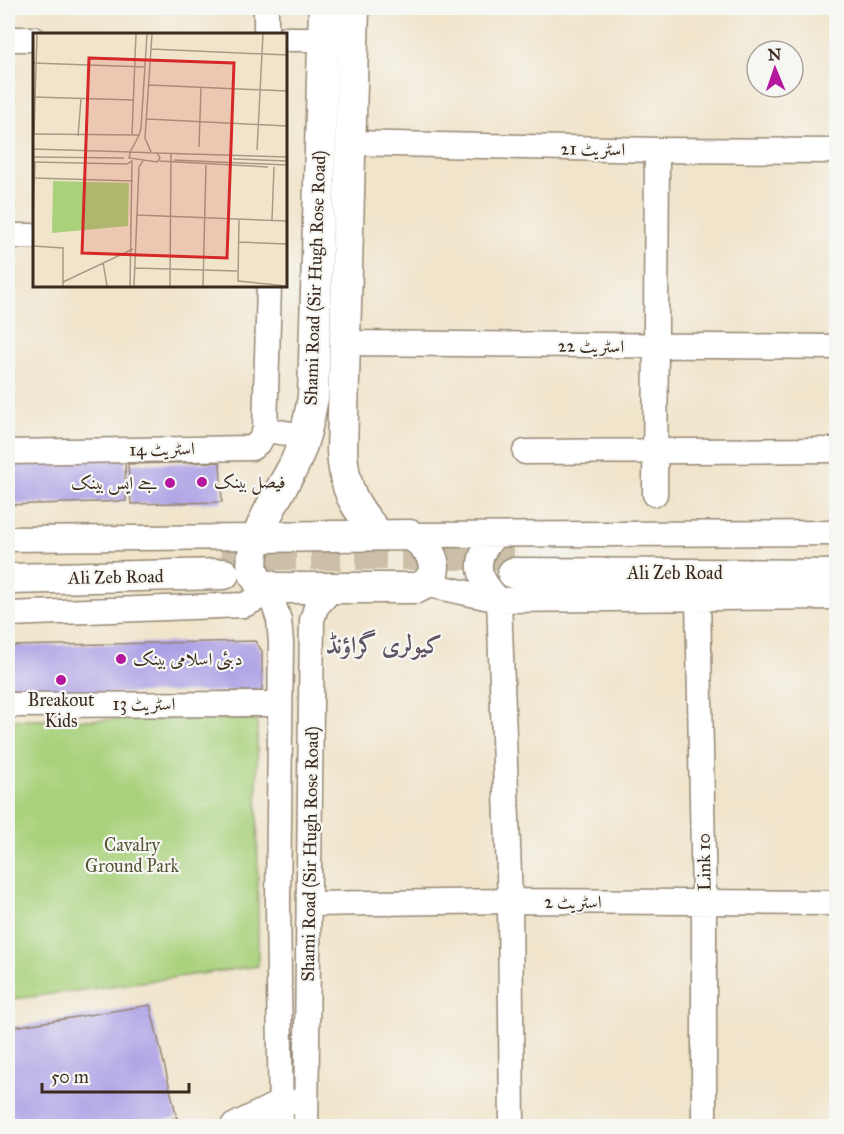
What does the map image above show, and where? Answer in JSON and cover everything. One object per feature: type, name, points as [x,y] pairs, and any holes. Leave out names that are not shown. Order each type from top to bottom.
[{"type":"main road","name":"Shami Road (Sir Hugh Rose Road)","points":[[268,587],[255,578],[252,555],[275,495],[295,463],[306,436],[313,398],[324,8]]},
{"type":"main road","name":"Shami Road (Sir Hugh Rose Road)","points":[[354,8],[342,451],[344,479],[358,510],[379,535]]},
{"type":"main road","points":[[258,537],[410,536],[423,543],[432,554],[432,574],[425,584],[417,588],[268,587]]},
{"type":"main road","name":"Ali Zeb Road","points":[[508,554],[837,554]]},
{"type":"main road","name":"Ali Zeb Road","points":[[508,554],[837,575]]},
{"type":"main road","name":"Ali Zeb Road","points":[[8,558],[223,565],[8,579]]},
{"type":"street","points":[[266,8],[266,33]]},
{"type":"street","points":[[8,39],[33,39]]},
{"type":"street","points":[[286,39],[324,39]]},
{"type":"street","name":"اسٹریٹ 21","points":[[350,143],[657,150],[837,151]]},
{"type":"street","points":[[655,494],[654,346],[657,150]]},
{"type":"street","points":[[8,236],[33,236]]},
{"type":"street","points":[[269,286],[266,430],[306,436]]},
{"type":"street","name":"اسٹریٹ 22","points":[[346,343],[837,347]]},
{"type":"street","name":"اسٹریٹ 14","points":[[8,452],[252,448],[260,441],[266,430]]},
{"type":"street","points":[[525,452],[655,453],[837,450]]},
{"type":"street","points":[[410,536],[508,554],[837,533]]},
{"type":"street","points":[[8,539],[258,537]]},
{"type":"street","points":[[508,554],[484,547],[480,571],[484,585],[499,600],[510,901],[512,1126]]},
{"type":"street","points":[[425,584],[499,600],[837,597]]},
{"type":"street","points":[[8,614],[243,605],[261,597],[268,587]]},
{"type":"street","name":"Shami Road (Sir Hugh Rose Road)","points":[[268,587],[280,630],[278,904],[281,1126]]},
{"type":"street","name":"Shami Road (Sir Hugh Rose Road)","points":[[306,1126],[312,620],[316,608],[332,589]]},
{"type":"street","name":"Link 10","points":[[698,598],[704,903],[704,1126]]},
{"type":"street","name":"اسٹریٹ 13","points":[[8,705],[280,704]]},
{"type":"street","name":"اسٹریٹ 2","points":[[309,904],[510,901],[837,903]]},
{"type":"street","points":[[232,1126],[281,1102],[306,1102]]},
{"type":"green space","name":"Cavalry Ground Park","points":[[257,719],[258,966],[8,1000],[8,720]]},
{"type":"building","points":[[125,456],[126,501],[8,505],[8,457]]},
{"type":"building","points":[[220,462],[222,502],[131,504],[128,464]]},
{"type":"building","points":[[255,641],[262,651],[262,691],[8,695],[8,646]]},
{"type":"building","points":[[150,1005],[177,1118],[137,1126],[8,1126],[8,1028]]},
{"type":"tunnel","points":[[221,555],[514,555]]},
{"type":"place","name":"فیصل بینک","points":[[202,482]]},
{"type":"place","name":"جے ایس بینک","points":[[170,483]]},
{"type":"place","name":"دبئی اسلامی بینک","points":[[121,659]]},
{"type":"place","name":"Breakout Kids","points":[[61,680]]},
{"type":"district","name":"کیولری گراؤنڈ","points":[[384,645]]}]
